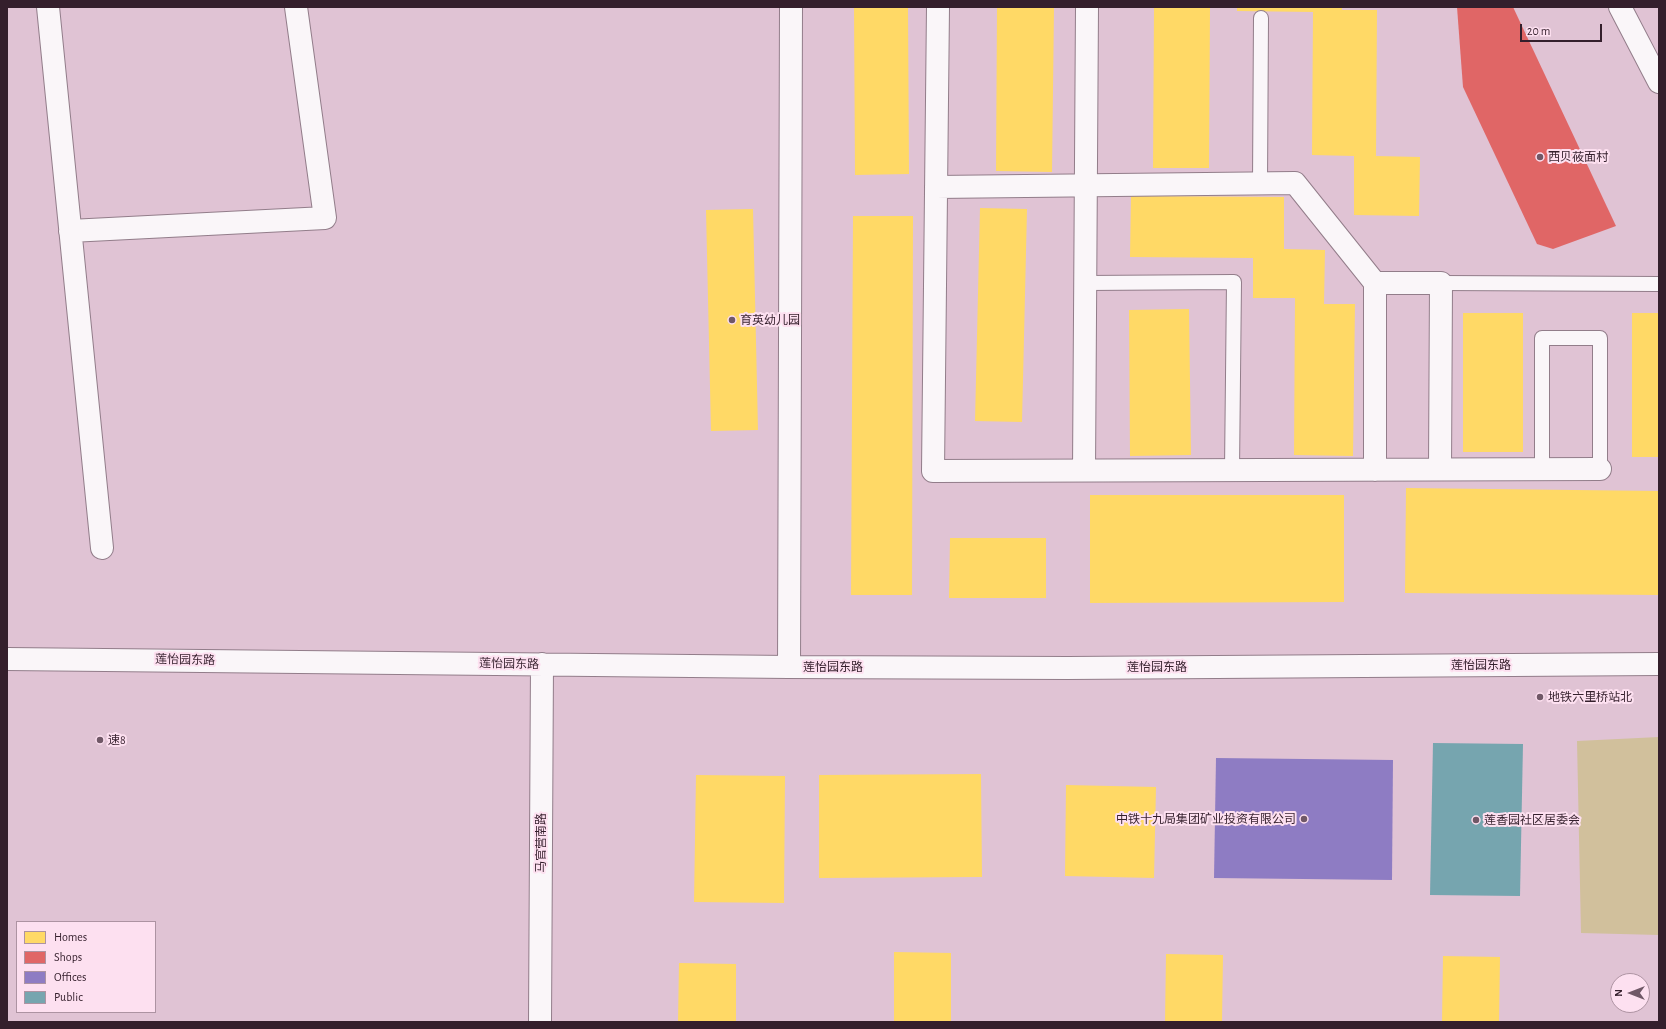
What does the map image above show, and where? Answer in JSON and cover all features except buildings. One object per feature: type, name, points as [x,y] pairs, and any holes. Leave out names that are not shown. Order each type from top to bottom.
[{"type":"street","points":[[48,7],[102,548]]},
{"type":"street","points":[[70,231],[325,218],[296,7]]},
{"type":"street","points":[[789,667],[791,7]]},
{"type":"street","points":[[938,7],[933,471],[1600,469]]},
{"type":"street","points":[[1084,470],[1087,7]]},
{"type":"street","points":[[1620,7],[1659,82]]},
{"type":"street","points":[[936,187],[1295,183],[1375,282],[1375,470]]},
{"type":"street","points":[[1375,282],[1441,282],[1440,469]]},
{"type":"street","name":"莲怡园东路","points":[[7,659],[789,667],[1068,668],[1659,664]]},
{"type":"street","name":"马官营南路","points":[[540,1022],[542,664]]},
{"type":"lane","points":[[1260,183],[1261,18]]},
{"type":"lane","points":[[1086,282],[1234,282],[1232,470]]},
{"type":"lane","points":[[1441,282],[1659,284]]},
{"type":"lane","points":[[1542,469],[1542,338],[1600,338],[1600,469]]},
{"type":"shaded area","points":[[1659,737],[1659,935],[1581,933],[1577,741]]},
{"type":"place","name":"西贝莜面村","points":[[1540,157]]},
{"type":"place","name":"育英幼儿园","points":[[732,320]]},
{"type":"place","name":"地铁六里桥站北","points":[[1540,697]]},
{"type":"place","name":"速8","points":[[100,740]]},
{"type":"place","name":"中铁十九局集团矿业投资有限公司","points":[[1304,819]]},
{"type":"place","name":"莲香园社区居委会","points":[[1476,820]]}]
